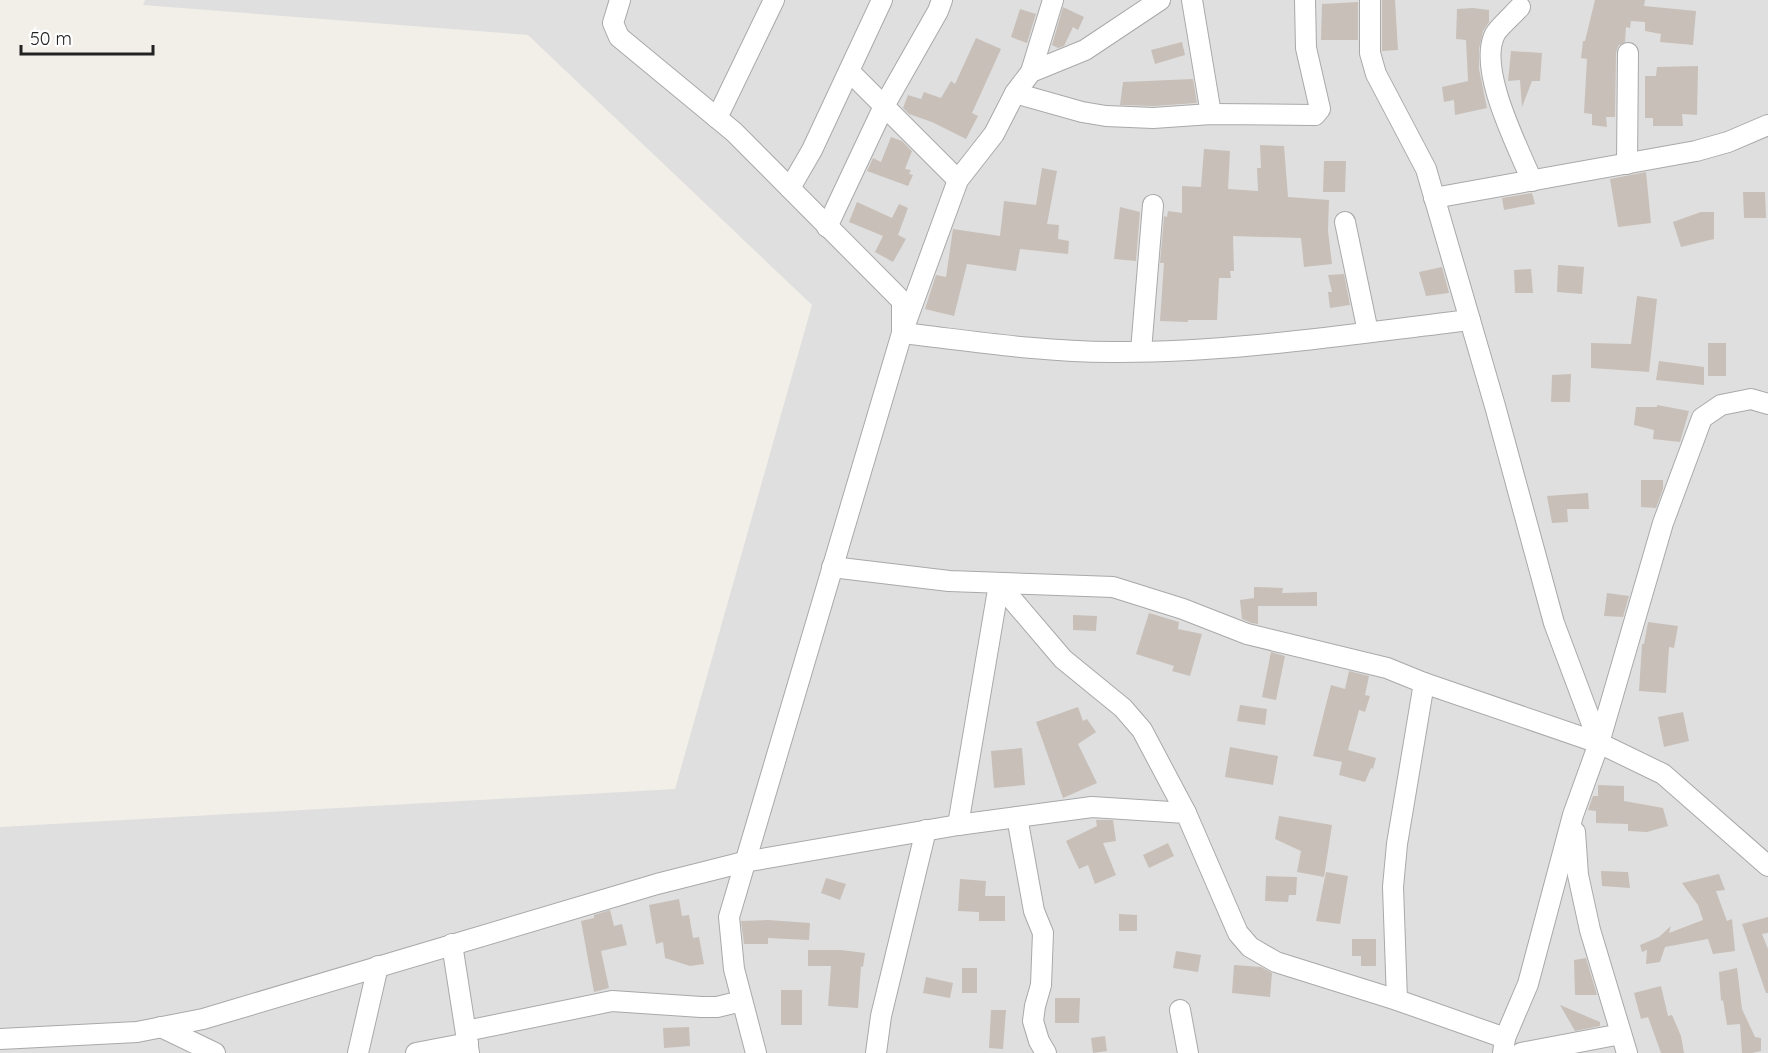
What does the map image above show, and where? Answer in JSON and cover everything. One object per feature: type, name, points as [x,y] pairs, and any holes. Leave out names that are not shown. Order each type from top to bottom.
[{"type":"street","points":[[717,118],[774,0]]},
{"type":"street","points":[[790,188],[812,150],[882,0]]},
{"type":"street","points":[[827,227],[884,106],[942,0]]},
{"type":"street","points":[[756,1053],[734,969],[729,917],[744,862],[902,333],[958,180],[994,134],[1015,93],[1031,72],[1053,0]]},
{"type":"street","points":[[1031,72],[1085,51],[1160,0]]},
{"type":"street","points":[[1192,0],[1211,114]]},
{"type":"street","points":[[1015,93],[1082,112],[1106,116],[1154,118],[1211,114],[1315,115],[1320,110],[1306,48],[1305,0]]},
{"type":"street","points":[[1370,0],[1370,52],[1373,63],[1426,169],[1554,623],[1599,743]]},
{"type":"street","points":[[613,3],[613,23],[620,37],[734,132],[902,301],[902,333]]},
{"type":"street","points":[[1520,7],[1495,33],[1491,53],[1498,99],[1532,181]]},
{"type":"street","points":[[1627,164],[1628,53]]},
{"type":"street","points":[[849,71],[958,180]]},
{"type":"street","points":[[1434,198],[1696,151],[1728,142],[1768,125]]},
{"type":"street","points":[[1141,351],[1153,205]]},
{"type":"street","points":[[1345,222],[1368,332]]},
{"type":"street","points":[[902,333],[1054,350],[1141,351],[1217,349],[1470,320]]},
{"type":"street","points":[[999,584],[1063,659],[1124,708],[1142,730],[1186,813],[1238,933],[1250,947],[1276,962],[1396,1000],[1504,1046],[1528,984],[1573,815],[1599,743],[1663,523],[1702,418],[1721,405],[1751,399],[1768,403]]},
{"type":"street","points":[[832,567],[949,581],[1113,587],[1183,609],[1247,634],[1387,668],[1424,683],[1599,743],[1663,774],[1768,866]]},
{"type":"street","points":[[958,825],[999,584]]},
{"type":"street","points":[[1396,1000],[1393,887],[1397,844],[1424,683]]},
{"type":"street","points":[[0,1039],[137,1032],[203,1018],[657,884],[744,862],[926,830],[1092,807],[1186,813]]},
{"type":"street","points":[[1573,815],[1578,875],[1590,930],[1627,1053]]},
{"type":"street","points":[[1017,817],[1034,911],[1043,933],[1041,985],[1033,1021],[1039,1041],[1046,1053]]},
{"type":"street","points":[[876,1053],[881,1016],[926,830]]},
{"type":"street","points":[[452,944],[468,1042]]},
{"type":"street","points":[[358,1053],[378,966]]},
{"type":"street","points":[[416,1053],[468,1042],[612,1001],[717,1007],[742,1001]]},
{"type":"street","points":[[1180,1010],[1189,1052]]},
{"type":"street","points":[[160,1027],[215,1053]]},
{"type":"street","points":[[1521,1053],[1621,1034]]},
{"type":"shaded area","points":[[145,0],[1768,0],[1768,1053],[0,1053],[0,827],[675,789],[812,305],[528,35],[143,5]]},
{"type":"building","points":[[1382,0],[1395,0],[1398,50],[1382,51]]},
{"type":"building","points":[[1595,0],[1645,0],[1644,6],[1696,11],[1693,45],[1660,42],[1661,34],[1645,31],[1645,22],[1631,21],[1630,28],[1626,27],[1625,42],[1618,46],[1616,53],[1615,117],[1606,117],[1607,127],[1592,125],[1592,114],[1584,113],[1587,59],[1581,58],[1583,41],[1585,41]]},
{"type":"building","points":[[1358,2],[1358,40],[1321,40],[1322,4]]},
{"type":"building","points":[[1063,7],[1084,17],[1078,30],[1073,27],[1064,46],[1058,48],[1052,45]]},
{"type":"building","points":[[1020,9],[1036,14],[1027,43],[1011,37]]},
{"type":"building","points":[[1457,9],[1489,10],[1489,22],[1483,31],[1479,49],[1479,69],[1487,108],[1455,115],[1454,100],[1444,102],[1442,87],[1468,81],[1466,40],[1456,39]]},
{"type":"building","points":[[976,38],[1001,49],[972,113],[978,116],[966,139],[932,122],[909,114],[903,108],[908,95],[921,99],[924,92],[941,98],[951,81],[955,84]]},
{"type":"building","points":[[1182,42],[1185,55],[1155,64],[1151,50]]},
{"type":"building","points":[[1511,51],[1542,53],[1540,81],[1532,81],[1522,107],[1520,80],[1508,81]]},
{"type":"building","points":[[1698,66],[1697,115],[1682,114],[1683,126],[1653,126],[1653,118],[1645,118],[1645,76],[1656,76],[1657,67]]},
{"type":"building","points":[[1193,79],[1197,103],[1153,106],[1120,105],[1123,82]]},
{"type":"building","points":[[891,137],[902,141],[912,151],[905,169],[911,170],[909,174],[913,175],[908,186],[867,171],[873,158],[881,162]]},
{"type":"building","points":[[1260,145],[1284,146],[1288,197],[1329,200],[1328,231],[1332,264],[1304,267],[1301,238],[1233,236],[1234,271],[1230,271],[1231,278],[1219,278],[1217,320],[1160,321],[1164,263],[1160,263],[1164,216],[1167,217],[1168,211],[1182,213],[1182,186],[1201,187],[1204,149],[1230,151],[1228,189],[1258,191],[1257,168],[1261,168]]},
{"type":"building","points":[[1324,161],[1346,161],[1345,192],[1323,192]]},
{"type":"building","points":[[1042,168],[1057,171],[1047,224],[1059,225],[1058,239],[1069,241],[1068,254],[1020,249],[1016,271],[967,264],[954,316],[925,309],[936,275],[946,277],[953,229],[1000,236],[1004,201],[1036,205]]},
{"type":"building","points":[[1646,172],[1651,223],[1618,227],[1610,179]]},
{"type":"building","points":[[1743,192],[1765,192],[1766,218],[1744,218]]},
{"type":"building","points":[[1532,193],[1535,204],[1504,210],[1502,198]]},
{"type":"building","points":[[857,202],[892,218],[899,204],[908,208],[898,235],[906,239],[893,262],[875,252],[883,236],[849,222]]},
{"type":"building","points":[[1120,207],[1140,212],[1136,261],[1114,259]]},
{"type":"building","points":[[1701,212],[1714,212],[1714,239],[1681,247],[1673,222]]},
{"type":"building","points":[[1558,265],[1584,267],[1582,294],[1557,292]]},
{"type":"building","points":[[1442,267],[1449,293],[1426,296],[1419,272]]},
{"type":"building","points":[[1531,269],[1533,293],[1515,293],[1514,270]]},
{"type":"building","points":[[1344,274],[1350,305],[1330,308],[1328,292],[1332,292],[1328,275]]},
{"type":"building","points":[[1637,296],[1657,299],[1649,372],[1591,368],[1591,343],[1631,344]]},
{"type":"building","points":[[1708,343],[1726,343],[1726,376],[1708,376]]},
{"type":"building","points":[[1659,361],[1704,367],[1704,385],[1656,380]]},
{"type":"building","points":[[1571,374],[1570,402],[1551,402],[1552,375]]},
{"type":"building","points":[[1657,405],[1689,411],[1680,442],[1653,439],[1654,430],[1634,425],[1636,407],[1657,407]]},
{"type":"building","points":[[1641,480],[1663,480],[1663,489],[1656,508],[1641,507]]},
{"type":"building","points":[[1588,493],[1589,509],[1567,509],[1568,522],[1552,523],[1547,496]]},
{"type":"building","points":[[1254,587],[1283,588],[1282,593],[1317,592],[1317,606],[1258,606],[1258,624],[1251,623],[1242,619],[1240,600],[1254,598]]},
{"type":"building","points":[[1607,593],[1629,596],[1623,617],[1604,616]]},
{"type":"building","points":[[1149,613],[1179,622],[1178,629],[1202,634],[1190,676],[1172,671],[1174,666],[1136,654]]},
{"type":"building","points":[[1073,615],[1097,616],[1096,631],[1073,630]]},
{"type":"building","points":[[1648,622],[1678,626],[1674,648],[1669,647],[1666,693],[1639,691],[1642,644],[1644,644]]},
{"type":"building","points":[[1271,652],[1285,656],[1276,700],[1262,697]]},
{"type":"building","points":[[1349,671],[1369,676],[1365,695],[1370,696],[1365,712],[1359,710],[1348,750],[1376,758],[1373,769],[1371,768],[1365,782],[1339,775],[1342,762],[1313,756],[1331,685],[1345,689]]},
{"type":"building","points":[[1240,705],[1267,709],[1265,725],[1237,721]]},
{"type":"building","points":[[1078,707],[1083,721],[1087,719],[1096,732],[1078,744],[1097,783],[1063,798],[1036,722]]},
{"type":"building","points":[[1683,712],[1689,741],[1664,747],[1658,717]]},
{"type":"building","points":[[1230,747],[1278,756],[1273,785],[1225,777]]},
{"type":"building","points":[[1022,748],[1025,785],[994,788],[991,751]]},
{"type":"building","points":[[1598,785],[1624,786],[1624,801],[1663,808],[1668,826],[1647,832],[1628,831],[1628,824],[1596,823],[1596,811],[1588,810],[1593,796],[1598,796]]},
{"type":"building","points":[[1279,816],[1332,825],[1324,877],[1297,872],[1301,851],[1275,839]]},
{"type":"building","points":[[1096,820],[1113,820],[1116,841],[1103,843],[1116,875],[1095,884],[1088,865],[1079,869],[1066,841],[1097,826]]},
{"type":"building","points":[[1168,843],[1174,856],[1149,868],[1143,855]]},
{"type":"building","points":[[1601,871],[1628,872],[1630,888],[1602,886]]},
{"type":"building","points":[[1326,872],[1348,876],[1340,924],[1316,921]]},
{"type":"building","points":[[1719,874],[1725,890],[1716,891],[1727,921],[1732,919],[1735,951],[1713,954],[1708,939],[1665,947],[1660,962],[1646,964],[1647,950],[1642,952],[1640,945],[1659,937],[1671,926],[1669,933],[1703,920],[1698,905],[1682,883]]},
{"type":"building","points":[[1266,876],[1297,877],[1296,895],[1289,895],[1288,902],[1265,901]]},
{"type":"building","points":[[826,878],[846,884],[840,900],[821,893]]},
{"type":"building","points":[[960,879],[986,881],[985,896],[1005,896],[1005,921],[979,921],[979,912],[958,911]]},
{"type":"building","points":[[679,899],[682,916],[689,915],[693,938],[699,937],[704,964],[690,966],[665,958],[663,942],[656,944],[649,905]]},
{"type":"building","points":[[610,910],[614,926],[622,924],[627,945],[601,951],[609,988],[594,992],[581,921],[594,918],[594,915]]},
{"type":"building","points":[[1119,914],[1137,915],[1137,931],[1119,931]]},
{"type":"building","points":[[1768,917],[1768,933],[1762,934],[1768,949],[1768,993],[1766,993],[1742,924]]},
{"type":"building","points":[[741,921],[810,923],[809,940],[768,938],[768,944],[744,944]]},
{"type":"building","points":[[1352,939],[1376,939],[1376,966],[1361,966],[1361,956],[1352,956]]},
{"type":"building","points":[[808,950],[865,953],[863,967],[861,966],[858,1008],[828,1006],[831,966],[808,966]]},
{"type":"building","points":[[1176,951],[1201,955],[1198,972],[1173,968]]},
{"type":"building","points":[[1586,958],[1597,995],[1575,995],[1574,960]]},
{"type":"building","points":[[1234,965],[1261,967],[1272,973],[1270,997],[1232,993]]},
{"type":"building","points":[[962,968],[977,968],[977,993],[962,993]]},
{"type":"building","points":[[1737,968],[1742,1009],[1755,1037],[1761,1038],[1761,1051],[1742,1053],[1740,1024],[1727,1025],[1723,1000],[1721,1001],[1719,972]]},
{"type":"building","points":[[926,977],[953,983],[950,998],[923,993]]},
{"type":"building","points":[[1661,986],[1668,1016],[1672,1015],[1681,1036],[1684,1053],[1661,1053],[1648,1017],[1641,1019],[1634,993]]},
{"type":"building","points":[[781,990],[802,990],[802,1025],[781,1025]]},
{"type":"building","points":[[1055,998],[1080,998],[1079,1023],[1055,1023]]},
{"type":"building","points":[[1560,1005],[1600,1022],[1600,1026],[1575,1031]]},
{"type":"building","points":[[991,1010],[1006,1010],[1003,1049],[989,1048]]},
{"type":"building","points":[[689,1027],[690,1046],[664,1048],[663,1028]]},
{"type":"building","points":[[1105,1036],[1107,1051],[1093,1053],[1091,1038]]}]
